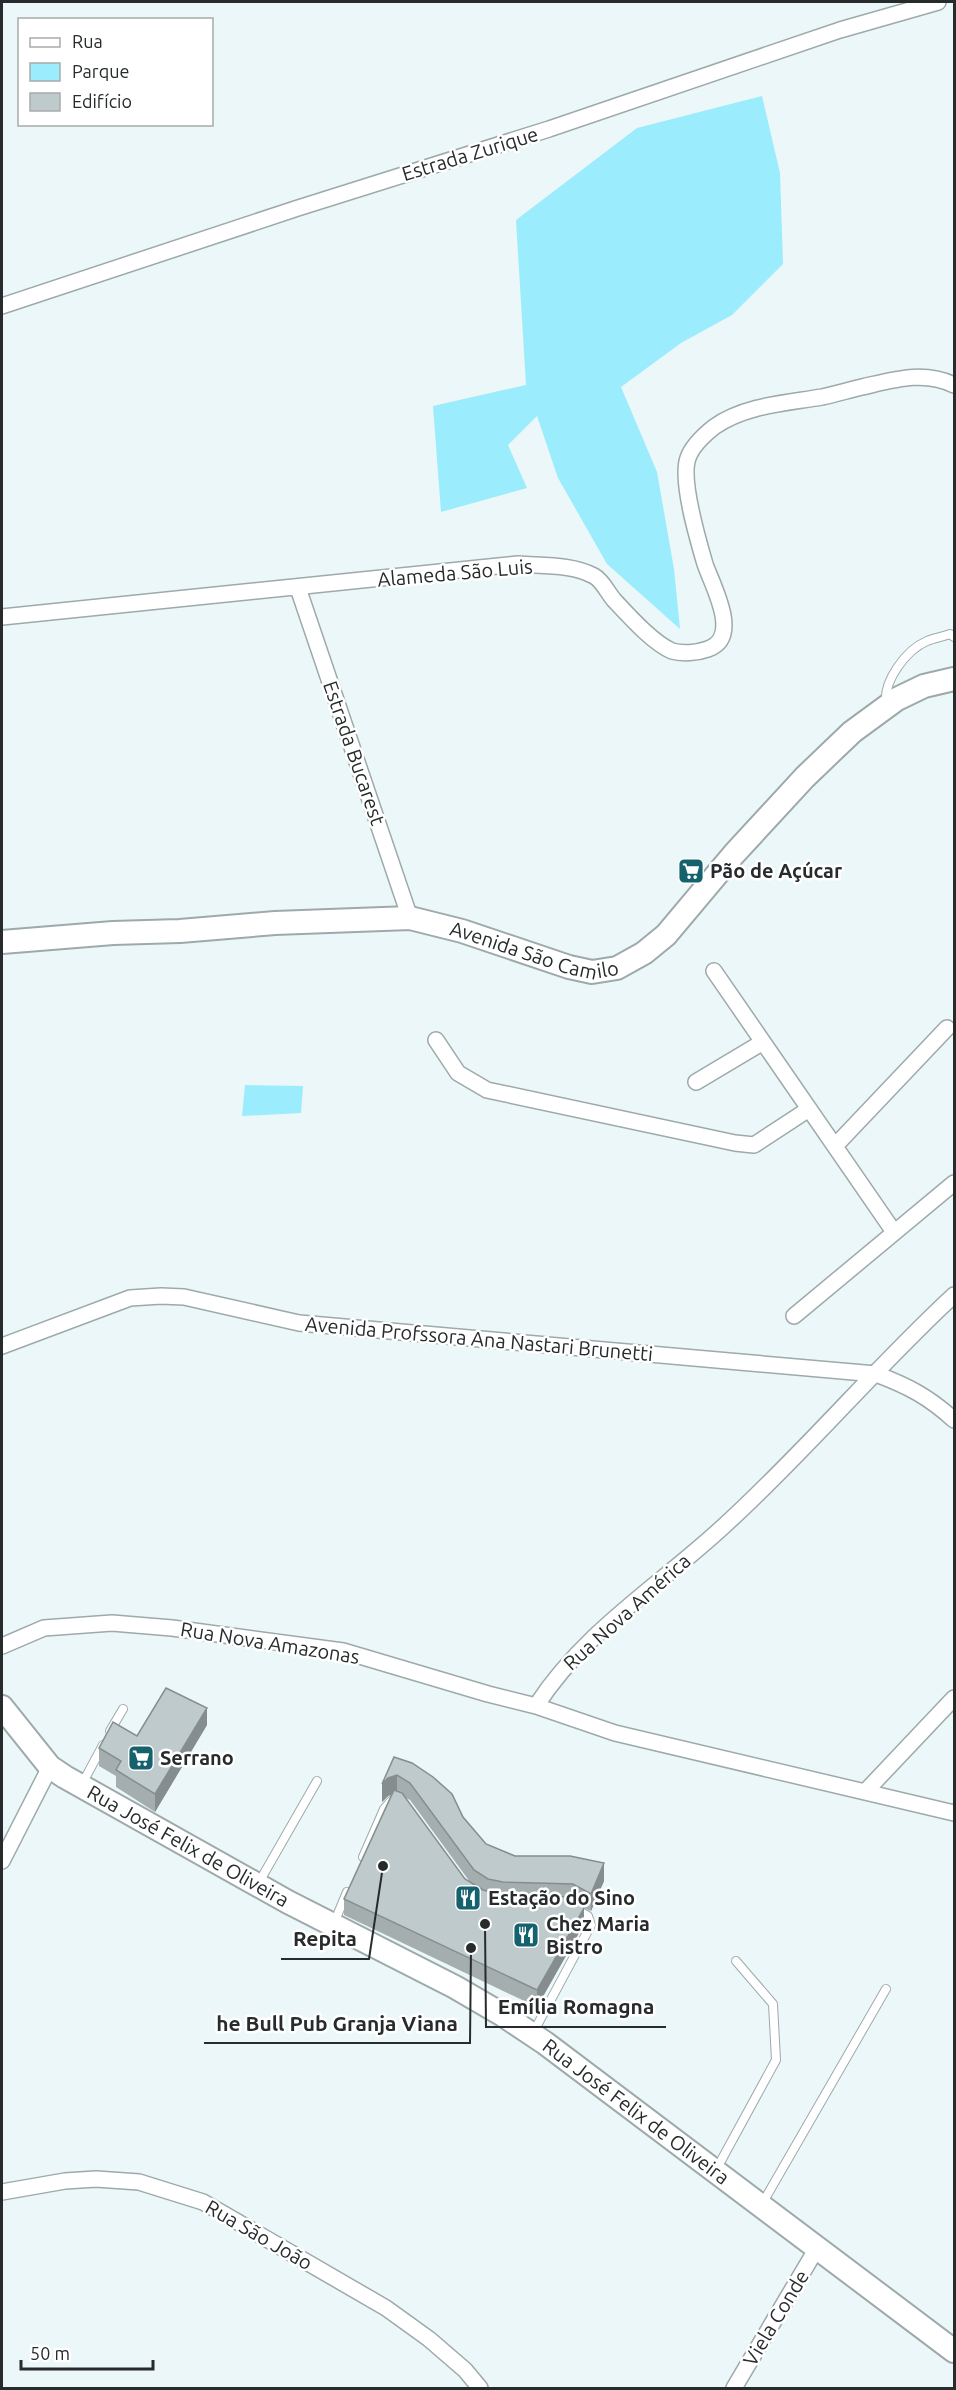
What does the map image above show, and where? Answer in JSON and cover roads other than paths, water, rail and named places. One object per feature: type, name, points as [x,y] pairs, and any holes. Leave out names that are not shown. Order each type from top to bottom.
[{"type":"main road","name":"Avenida São Camilo","points":[[2,942],[71,935],[410,918],[462,932],[569,967],[592,972],[617,968],[644,953],[666,935],[734,854],[805,777],[852,732],[897,699],[924,686],[954,679]]},
{"type":"main road","name":"Rua José Felix de Oliveira","points":[[2,1707],[50,1767],[258,1885],[454,1987],[532,2034],[954,2351]]},
{"type":"street","name":"Estrada Zurique","points":[[2,306],[298,208],[549,129],[840,30],[939,2]]},
{"type":"street","name":"Alameda São Luis","points":[[2,617],[518,564],[565,567],[585,572],[600,580],[613,599],[640,626],[670,650],[682,652],[710,649],[718,643],[721,637],[722,607],[705,564],[686,477],[688,457],[700,440],[716,426],[747,411],[782,402],[823,397],[916,376],[934,377],[954,385]]},
{"type":"street","name":"Estrada Bucarest","points":[[298,588],[410,918]]},
{"type":"street","points":[[714,971],[894,1232]]},
{"type":"street","points":[[835,1146],[947,1028]]},
{"type":"street","points":[[436,1040],[458,1073],[487,1090],[735,1143],[753,1146],[809,1109]]},
{"type":"street","points":[[696,1082],[763,1042]]},
{"type":"street","points":[[794,1316],[954,1183]]},
{"type":"street","name":"Rua Nova América","points":[[536,1706],[552,1681],[605,1626],[726,1525],[876,1374],[913,1333],[954,1295]]},
{"type":"street","name":"Avenida Profssora Ana Nastari Brunetti","points":[[2,1346],[130,1298],[184,1297],[299,1323],[876,1374],[910,1387],[938,1404],[954,1420]]},
{"type":"street","name":"Rua Nova Amazonas","points":[[2,1646],[44,1628],[65,1625],[112,1623],[172,1628],[343,1651],[536,1706]]},
{"type":"street","points":[[865,1792],[954,1698]]},
{"type":"street","points":[[536,1706],[615,1733],[954,1813]]},
{"type":"street","points":[[2,1861],[50,1767]]},
{"type":"street","name":"Rua São João","points":[[2,2192],[65,2181],[96,2179],[139,2182],[202,2202],[386,2308],[429,2338],[465,2370],[480,2388]]},
{"type":"street","name":"Viela Conde","points":[[734,2388],[817,2248]]},
{"type":"lane","points":[[886,707],[884,692],[899,663],[925,642],[950,634],[954,637]]},
{"type":"lane","points":[[81,1786],[123,1709]]},
{"type":"lane","points":[[258,1885],[317,1781]]},
{"type":"lane","points":[[361,1861],[384,1809],[390,1801],[397,1799]]},
{"type":"lane","points":[[333,1924],[352,1882]]},
{"type":"lane","points":[[532,2034],[591,1926],[588,1916],[573,1908]]},
{"type":"lane","points":[[716,2171],[776,2060],[773,2004],[736,1961]]},
{"type":"lane","points":[[761,2205],[886,1989]]},
{"type":"place","name":"Pão de Açúcar","points":[[691,871]]},
{"type":"place","name":"Serrano","points":[[141,1758]]},
{"type":"place","name":"Repita","points":[[383,1866]]},
{"type":"place","name":"Estação do Sino","points":[[468,1898]]},
{"type":"place","name":"Emília Romagna","points":[[485,1924]]},
{"type":"place","name":"Chez Maria Bistro","points":[[526,1935]]},
{"type":"place","name":"he Bull Pub Granja Viana","points":[[471,1948]]}]
